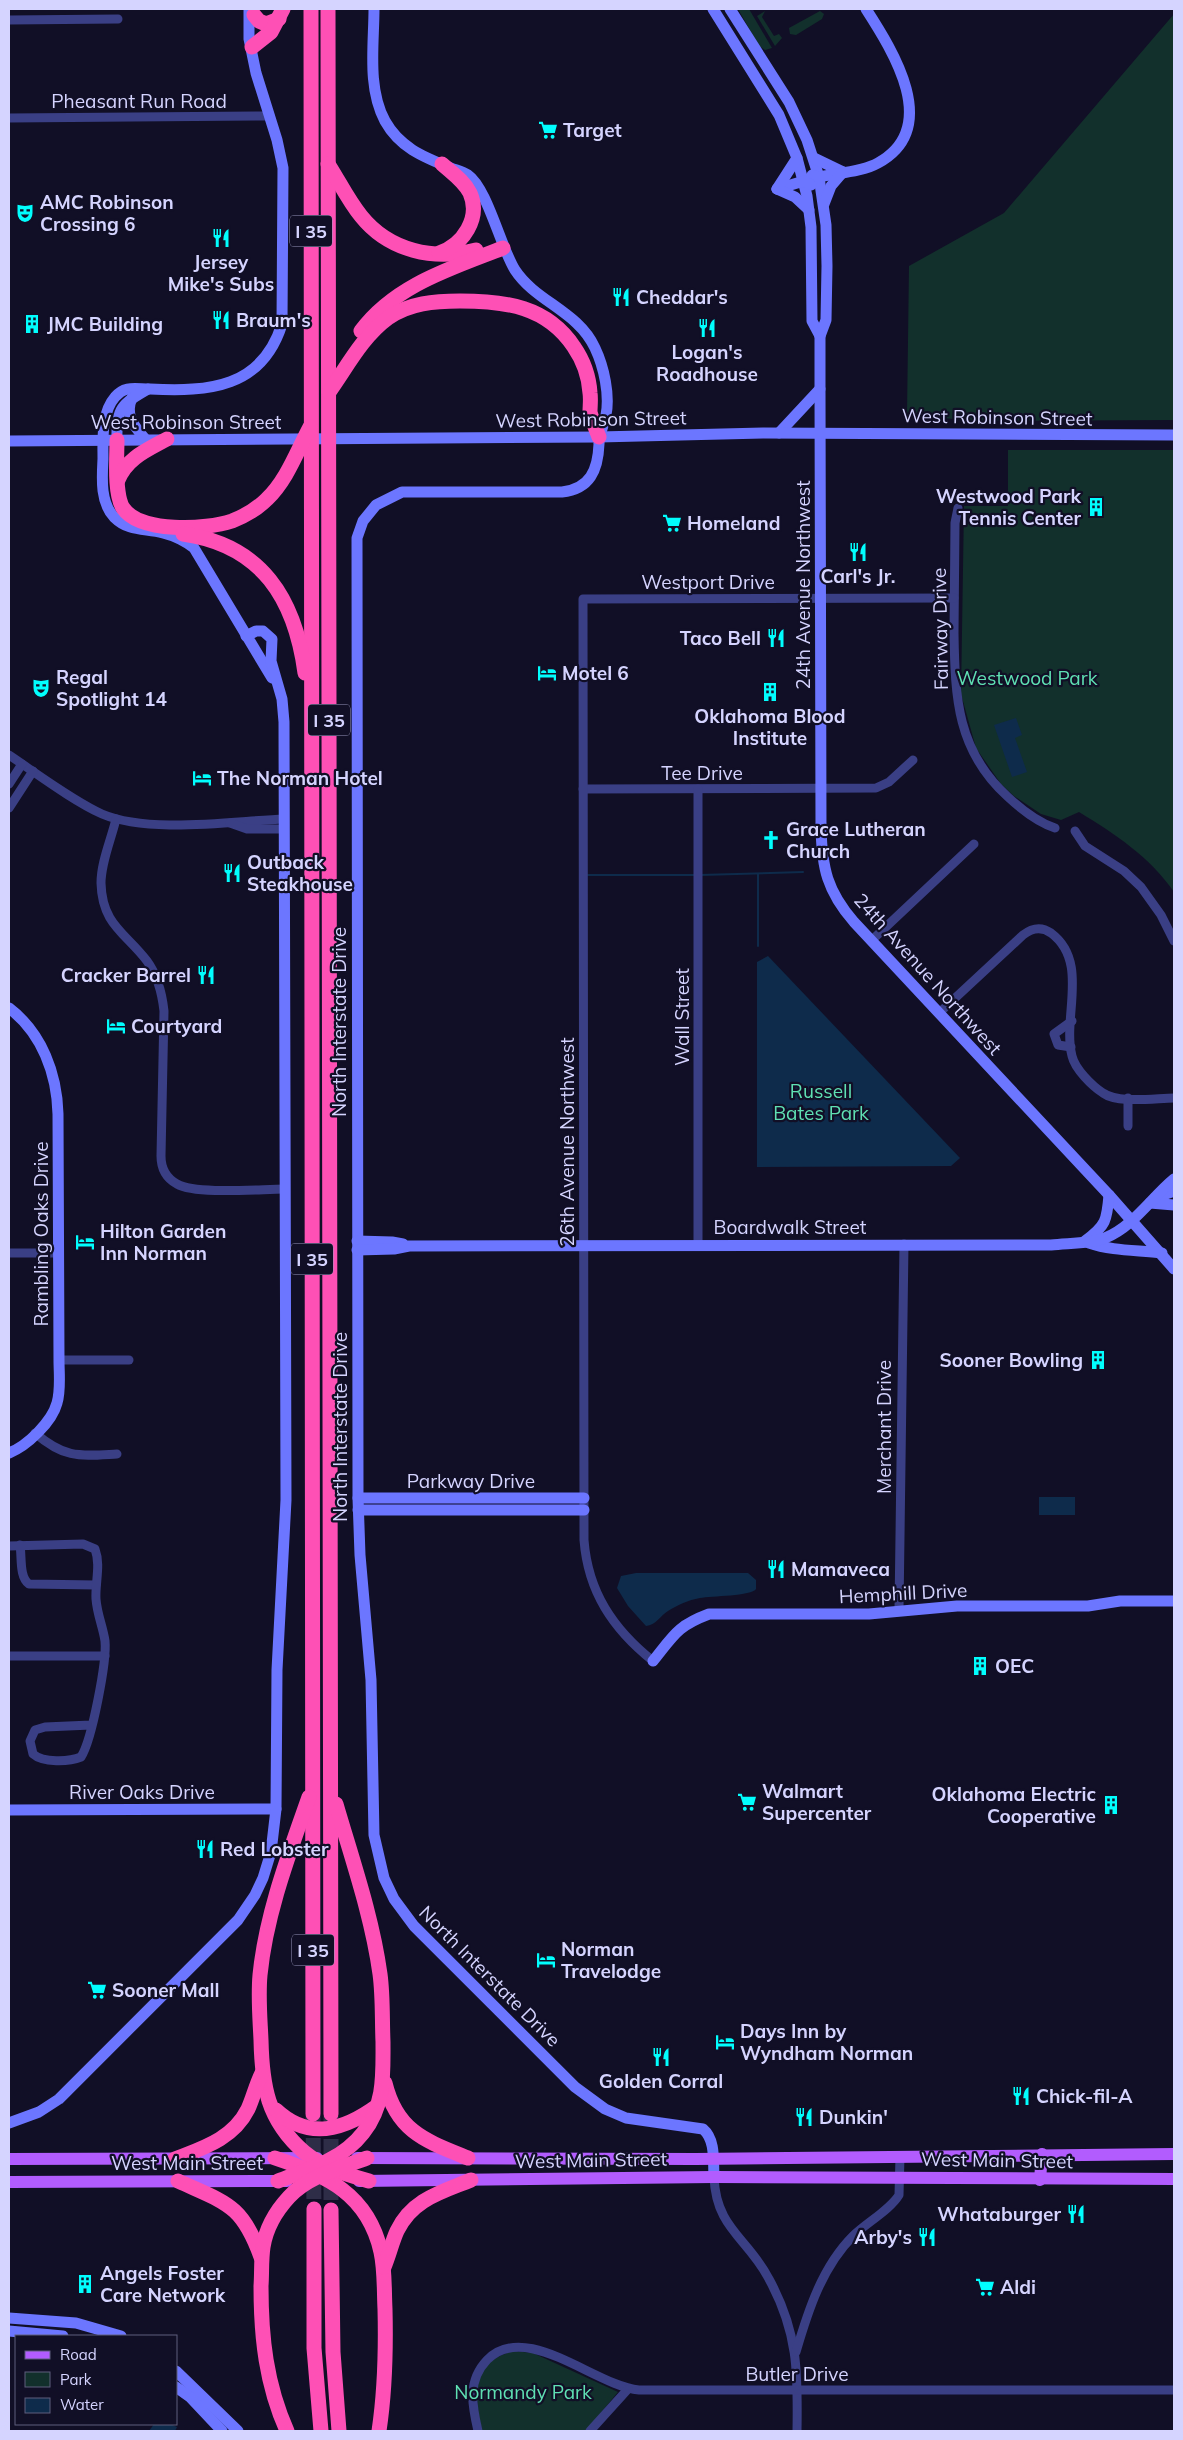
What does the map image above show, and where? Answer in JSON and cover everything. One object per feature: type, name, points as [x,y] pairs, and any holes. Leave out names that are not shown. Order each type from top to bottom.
[{"type":"highway","name":"I 35","points":[[311,9],[313,2114]]},
{"type":"highway","name":"I 35","points":[[328,9],[331,2114]]},
{"type":"highway","points":[[253,11],[259,21],[266,24],[281,14]]},
{"type":"highway","points":[[252,47],[271,32],[281,14]]},
{"type":"highway","points":[[328,163],[351,202],[372,228],[397,245],[414,252],[433,255],[460,254],[502,244]]},
{"type":"highway","points":[[433,255],[446,251],[463,238],[468,230],[473,212],[470,193],[462,182],[442,164]]},
{"type":"highway","points":[[329,392],[354,340],[382,308],[421,282],[502,244]]},
{"type":"highway","points":[[329,392],[368,336],[400,311],[431,302],[505,302],[548,320],[569,340],[585,370],[590,392],[590,413],[599,437]]},
{"type":"highway","points":[[110,440],[121,504],[131,517],[141,522],[191,527],[226,523],[254,510],[275,491],[312,423]]},
{"type":"highway","points":[[118,480],[132,460],[167,439]]},
{"type":"highway","points":[[162,533],[201,537],[229,547],[254,564],[278,590],[288,607],[299,644],[312,732]]},
{"type":"highway","points":[[313,1786],[294,1839],[263,1953],[259,1994],[262,2073],[269,2104],[288,2134],[350,2196],[365,2216],[378,2240],[383,2268],[385,2363],[379,2431]]},
{"type":"highway","points":[[287,2431],[266,2369],[262,2338],[262,2259],[265,2237],[273,2218],[290,2196],[347,2150],[362,2134],[378,2105],[383,2074],[380,1972],[362,1897],[330,1786]]},
{"type":"highway","points":[[175,2159],[214,2143],[236,2126],[249,2107],[255,2086],[262,2073]]},
{"type":"highway","points":[[383,2074],[392,2104],[407,2127],[429,2143],[468,2158]]},
{"type":"highway","points":[[269,2104],[291,2122],[318,2129],[346,2126],[378,2105]]},
{"type":"highway","points":[[275,2158],[369,2181]]},
{"type":"highway","points":[[278,2181],[367,2158]]},
{"type":"highway","points":[[383,2268],[398,2228],[409,2212],[429,2197],[471,2180]]},
{"type":"highway","points":[[178,2182],[217,2197],[237,2212],[250,2228],[262,2259]]},
{"type":"highway","points":[[314,2209],[314,2348],[321,2431]]},
{"type":"highway","points":[[331,2210],[333,2352],[339,2431]]},
{"type":"main road","name":"North Interstate Drive","points":[[374,9],[374,77],[379,107],[384,120],[402,143],[418,155],[469,176],[478,187],[510,261],[523,280],[542,297],[569,315],[588,336],[595,349],[605,379],[606,398],[606,413],[599,437],[596,470],[592,477],[579,488],[562,492],[402,492],[376,506],[363,521],[359,530],[356,548],[358,1504],[371,1680],[374,1835],[379,1864],[390,1891],[404,1914],[423,1936],[586,2096],[606,2109],[626,2118],[703,2129],[711,2138],[714,2177]]},
{"type":"main road","name":"24th Avenue Northwest","points":[[713,9],[778,113],[797,158],[804,181],[809,210],[812,321],[820,336]]},
{"type":"main road","name":"24th Avenue Northwest","points":[[730,9],[789,102],[814,158],[824,204],[827,266],[826,320],[820,336],[820,789],[821,842],[824,873],[844,911],[1162,1253],[1174,1269]]},
{"type":"main road","points":[[778,113],[795,131],[810,172],[814,177],[819,178],[877,163],[895,151],[906,132],[910,115],[907,88],[881,32],[866,9]]},
{"type":"main road","points":[[110,440],[107,412],[115,397],[130,388],[200,388],[232,382],[258,367],[275,344],[284,314],[284,187],[280,150],[257,78],[252,47],[255,39],[253,11]]},
{"type":"main road","points":[[777,189],[797,158]]},
{"type":"main road","points":[[814,158],[843,172]]},
{"type":"main road","points":[[824,204],[831,186],[843,172]]},
{"type":"main road","points":[[777,189],[804,181],[811,185],[814,193],[819,238],[827,266]]},
{"type":"main road","points":[[777,189],[795,197],[809,210]]},
{"type":"main road","points":[[148,389],[132,397],[119,414],[110,440],[102,484],[108,508],[117,519],[130,528],[162,533],[181,540],[199,555],[276,683]]},
{"type":"main road","points":[[779,433],[820,389]]},
{"type":"main road","points":[[132,397],[128,407],[130,420],[146,440]]},
{"type":"main road","name":"West Robinson Street","points":[[9,441],[599,437],[779,433],[1174,435]]},
{"type":"main road","points":[[9,2123],[39,2112],[64,2095],[238,1920],[255,1895],[268,1866],[274,1836],[276,1809],[277,1670],[286,1500],[283,707],[271,661],[272,643],[270,635],[260,630],[246,636]]},
{"type":"main road","name":"Rambling Oaks Drive","points":[[9,1008],[28,1025],[36,1037],[56,1084],[58,1114],[59,1360],[57,1405],[50,1417],[35,1433],[16,1450],[9,1453]]},
{"type":"main road","name":"Boardwalk Street","points":[[357,1246],[394,1249],[410,1246],[1051,1245],[1104,1238],[1131,1220],[1174,1179]]},
{"type":"main road","points":[[1153,1200],[1174,1191]]},
{"type":"main road","points":[[1108,1195],[1107,1216],[1104,1224],[1085,1241],[1107,1249],[1131,1248],[1162,1253]]},
{"type":"main road","points":[[1153,1200],[1174,1205]]},
{"type":"main road","name":"Parkway Drive","points":[[358,1504],[584,1504]]},
{"type":"main road","name":"Hemphill Drive","points":[[653,1661],[676,1631],[693,1620],[710,1614],[869,1614],[899,1609],[957,1606],[1092,1606],[1120,1601],[1174,1601]]},
{"type":"main road","name":"River Oaks Drive","points":[[9,1810],[276,1809]]},
{"type":"main road","points":[[1040,2180],[1042,2154]]},
{"type":"main road","name":"West Main Street","points":[[367,2158],[713,2159],[1174,2154]]},
{"type":"main road","name":"West Main Street","points":[[9,2159],[275,2158]]},
{"type":"main road","name":"West Main Street","points":[[369,2181],[714,2177],[1006,2177],[1040,2180],[1174,2179]]},
{"type":"main road","name":"West Main Street","points":[[9,2182],[278,2181]]},
{"type":"main road","points":[[9,2318],[76,2323],[118,2335]]},
{"type":"main road","points":[[10,2331],[53,2335]]},
{"type":"main road","points":[[178,2373],[238,2431]]},
{"type":"main road","points":[[178,2388],[190,2397],[222,2431]]},
{"type":"street","points":[[9,20],[118,19]]},
{"type":"street","name":"Pheasant Run Road","points":[[9,118],[270,116]]},
{"type":"street","name":"Fairway Drive","points":[[958,508],[955,523],[954,598],[956,697],[982,768],[1000,791],[1025,812],[1055,828]]},
{"type":"street","name":"Westport Drive","points":[[583,599],[954,598]]},
{"type":"street","name":"26th Avenue Northwest","points":[[583,599],[583,1245],[586,1560],[600,1601],[621,1632],[653,1661]]},
{"type":"street","points":[[9,755],[90,808],[116,819],[150,824],[230,823],[247,830],[284,824]]},
{"type":"street","name":"Tee Drive","points":[[583,790],[820,789],[881,786],[889,782],[913,760]]},
{"type":"street","points":[[9,784],[22,764]]},
{"type":"street","points":[[9,808],[33,771]]},
{"type":"street","name":"Wall Street","points":[[698,789],[698,1245]]},
{"type":"street","points":[[116,819],[102,872],[102,898],[111,921],[120,933],[147,960],[162,992],[164,1011],[161,1156],[163,1169],[171,1180],[189,1188],[284,1189]]},
{"type":"street","points":[[1075,831],[1085,846],[1124,871],[1141,887],[1161,915],[1174,941]]},
{"type":"street","points":[[872,940],[974,844]]},
{"type":"street","points":[[939,1013],[1023,934],[1032,929],[1041,929],[1053,935],[1070,958],[1071,1047],[1076,1065],[1098,1090],[1113,1099],[1174,1098]]},
{"type":"street","points":[[1071,1047],[1058,1044],[1054,1034],[1072,1021]]},
{"type":"street","points":[[1128,1098],[1128,1126]]},
{"type":"street","name":"Merchant Drive","points":[[899,1609],[904,1244]]},
{"type":"street","points":[[9,1253],[58,1253]]},
{"type":"street","points":[[59,1360],[129,1360]]},
{"type":"street","points":[[35,1433],[57,1450],[69,1455],[118,1454]]},
{"type":"street","points":[[9,1546],[83,1544],[91,1546],[96,1553],[96,1606],[104,1640],[104,1656],[91,1725],[85,1750],[79,1759],[44,1760],[33,1754],[30,1741],[35,1730],[45,1727],[91,1725]]},
{"type":"street","points":[[20,1545],[23,1574],[30,1584],[96,1585]]},
{"type":"street","points":[[9,1656],[104,1656]]},
{"type":"street","points":[[796,2352],[811,2303],[825,2274],[851,2238],[897,2198],[900,2192],[900,2156]]},
{"type":"street","points":[[714,2177],[715,2197],[720,2212],[735,2234],[756,2258],[781,2303],[796,2352],[798,2431]]},
{"type":"street","name":"Butler Drive","points":[[478,2431],[472,2390],[477,2371],[498,2352],[514,2347],[540,2350],[628,2389],[1174,2390]]},
{"type":"street","points":[[590,2431],[628,2389]]},
{"type":"green space","points":[[738,9],[749,9],[772,48],[765,50],[759,46]]},
{"type":"green space","points":[[765,11],[762,17],[774,36],[779,34],[782,38],[775,46],[757,16]]},
{"type":"green space","points":[[820,11],[824,14],[822,19],[796,35],[790,34],[789,28]]},
{"type":"green space","points":[[1174,14],[1174,420],[972,421],[907,414],[909,266],[1004,213]]},
{"type":"green space","name":"Westwood Park","points":[[1008,450],[1174,450],[1174,892],[1165,879],[1143,857],[1119,838],[1079,812],[1061,820],[1041,814],[1014,796],[1001,784],[976,748],[961,694],[964,506],[1008,506]]},
{"type":"green space","name":"Normandy Park","points":[[513,2351],[533,2353],[618,2392],[586,2431],[482,2431],[477,2393],[478,2382],[488,2364],[498,2357]]},
{"type":"water","points":[[1016,718],[1022,735],[1015,738],[1027,772],[1012,777],[994,725]]},
{"type":"water","name":"Russell Bates Park","points":[[768,956],[960,1158],[951,1166],[757,1167],[757,962]]},
{"type":"water","points":[[1039,1497],[1075,1497],[1075,1515],[1039,1515]]},
{"type":"water","points":[[636,1573],[748,1573],[756,1580],[756,1589],[747,1593],[687,1601],[646,1626],[628,1606],[617,1588],[621,1576]]},
{"type":"water","points":[[153,2425],[172,2425],[177,2427],[175,2431],[149,2431]]},
{"type":"waterway","points":[[700,875],[803,872]]},
{"type":"waterway","points":[[758,874],[758,946]]},
{"type":"waterway","points":[[585,875],[696,875]]},
{"type":"tunnel","points":[[313,2115],[314,2209]]},
{"type":"tunnel","points":[[331,2116],[331,2210]]},
{"type":"place","name":"Target","points":[[548,130]]},
{"type":"place","name":"AMC Robinson Crossing 6","points":[[25,213]]},
{"type":"place","name":"Jersey Mike's Subs","points":[[221,238]]},
{"type":"place","name":"Cheddar's","points":[[621,297]]},
{"type":"place","name":"Braum's","points":[[221,320]]},
{"type":"place","name":"JMC Building","points":[[32,324]]},
{"type":"place","name":"Logan's Roadhouse","points":[[707,328]]},
{"type":"place","name":"Westwood Park Tennis Center","points":[[1096,507]]},
{"type":"place","name":"Homeland","points":[[672,523]]},
{"type":"place","name":"Carl's Jr.","points":[[858,552]]},
{"type":"place","name":"Taco Bell","points":[[776,638]]},
{"type":"place","name":"Motel 6","points":[[547,673]]},
{"type":"place","name":"Regal Spotlight 14","points":[[41,688]]},
{"type":"place","name":"Oklahoma Blood Institute","points":[[770,692]]},
{"type":"place","name":"The Norman Hotel","points":[[202,778]]},
{"type":"place","name":"Grace Lutheran Church","points":[[771,840]]},
{"type":"place","name":"Outback Steakhouse","points":[[232,873]]},
{"type":"place","name":"Cracker Barrel","points":[[206,975]]},
{"type":"place","name":"Courtyard","points":[[116,1026]]},
{"type":"place","name":"Hilton Garden Inn Norman","points":[[85,1242]]},
{"type":"place","name":"Sooner Bowling","points":[[1098,1360]]},
{"type":"place","name":"Mamaveca","points":[[776,1569]]},
{"type":"place","name":"OEC","points":[[980,1666]]},
{"type":"place","name":"Walmart Supercenter","points":[[747,1802]]},
{"type":"place","name":"Oklahoma Electric Cooperative","points":[[1111,1805]]},
{"type":"place","name":"Red Lobster","points":[[205,1849]]},
{"type":"place","name":"Norman Travelodge","points":[[546,1960]]},
{"type":"place","name":"Sooner Mall","points":[[97,1990]]},
{"type":"place","name":"Days Inn by Wyndham Norman","points":[[725,2042]]},
{"type":"place","name":"Golden Corral","points":[[661,2057]]},
{"type":"place","name":"Chick-fil-A","points":[[1021,2096]]},
{"type":"place","name":"Dunkin'","points":[[804,2117]]},
{"type":"place","name":"Whataburger","points":[[1076,2214]]},
{"type":"place","name":"Arby's","points":[[927,2237]]},
{"type":"place","name":"Angels Foster Care Network","points":[[85,2284]]},
{"type":"place","name":"Aldi","points":[[985,2287]]}]
